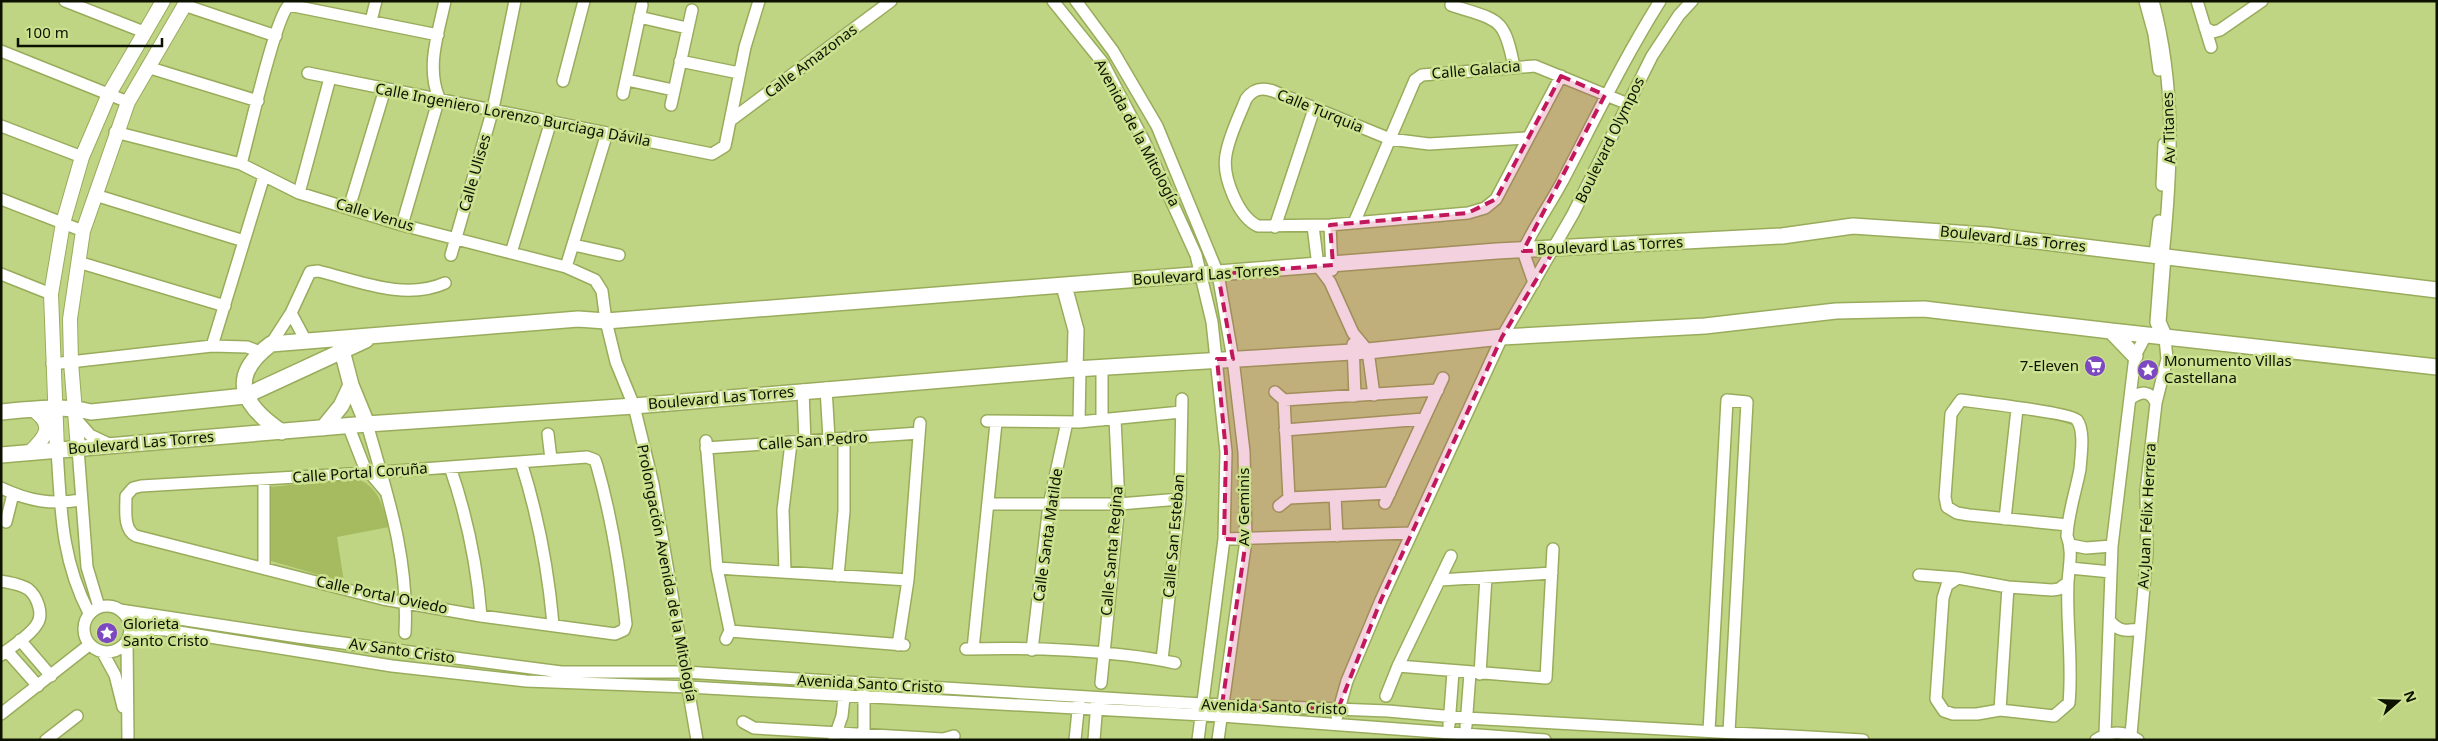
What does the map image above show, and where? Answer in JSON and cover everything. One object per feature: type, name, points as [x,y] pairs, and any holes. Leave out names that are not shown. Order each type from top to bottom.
[{"type":"main road","name":"Boulevard Las Torres","points":[[1,412],[55,408],[75,413],[91,412],[245,396],[341,345],[377,336],[578,319],[606,321],[1497,252],[1782,236],[1852,226],[1987,235],[2437,290]]},
{"type":"main road","points":[[2146,335],[2159,255]]},
{"type":"main road","points":[[2159,255],[2158,322],[2165,338]]},
{"type":"main road","points":[[1064,286],[1076,330],[1077,369]]},
{"type":"main road","name":"Boulevard Las Torres","points":[[1,455],[348,425],[634,406],[826,388],[1102,367],[1368,351],[1502,337],[1705,326],[1836,311],[1924,309],[2165,338],[2437,367]]},
{"type":"main road","points":[[2111,331],[2136,356]]},
{"type":"main road","name":"Boulevard Las Torres","points":[[266,348],[306,341],[341,345]]},
{"type":"main road","points":[[341,345],[350,385],[367,424]]},
{"type":"main road","points":[[266,348],[246,373],[244,382],[245,396],[266,421],[282,432]]},
{"type":"main road","points":[[323,428],[341,406],[350,385]]},
{"type":"street","points":[[65,1],[144,32]]},
{"type":"street","points":[[94,610],[74,580],[62,532],[52,364],[51,294],[63,223],[82,158],[109,94],[163,1]]},
{"type":"street","points":[[371,22],[376,1]]},
{"type":"street","points":[[402,225],[439,98],[433,84],[432,72],[445,1]]},
{"type":"street","name":"Calle Ulises","points":[[451,255],[493,109],[515,1]]},
{"type":"street","points":[[563,81],[584,1]]},
{"type":"street","points":[[731,120],[739,73],[753,15],[759,1]]},
{"type":"street","name":"Calle Amazonas","points":[[731,120],[891,1]]},
{"type":"street","name":"Avenida de la Mitología","points":[[1052,1],[1086,40],[1116,87],[1176,208],[1196,255],[1201,276]]},
{"type":"street","name":"Avenida de la Mitología","points":[[1076,1],[1113,51],[1156,126],[1218,274]]},
{"type":"street","name":"Boulevard Olympos","points":[[1522,252],[1561,184],[1605,95],[1660,1]]},
{"type":"street","name":"Boulevard Olympos","points":[[1336,725],[1338,709],[1362,645],[1411,533],[1480,388],[1502,337],[1554,250],[1652,56],[1679,15],[1692,1]]},
{"type":"street","name":"Av Titanes","points":[[2145,1],[2154,34],[2163,114],[2163,170],[2159,255]]},
{"type":"street","name":"Av Titanes","points":[[2153,1],[2162,36],[2170,102],[2172,160],[2159,255]]},
{"type":"street","points":[[2197,1],[2211,47]]},
{"type":"street","points":[[2205,28],[2212,32],[2220,30],[2262,1]]},
{"type":"street","points":[[128,638],[114,652],[103,652],[89,644],[83,629],[94,610],[87,567],[81,500],[71,362],[70,319],[83,232],[115,132],[128,102],[186,3],[276,36]]},
{"type":"street","points":[[242,164],[284,10],[293,4],[438,35]]},
{"type":"street","points":[[623,94],[642,5]]},
{"type":"street","points":[[1451,5],[1487,17],[1503,27],[1508,38],[1514,67]]},
{"type":"street","points":[[671,105],[692,10]]},
{"type":"street","points":[[639,17],[687,28]]},
{"type":"street","points":[[1,51],[128,102]]},
{"type":"street","points":[[680,61],[739,73]]},
{"type":"street","name":"Calle Galacia","points":[[1354,223],[1414,80],[1422,75],[1535,66],[1628,104]]},
{"type":"street","points":[[147,67],[258,100]]},
{"type":"street","name":"Calle Ingeniero Lorenzo Burciaga Dávila","points":[[308,73],[493,109],[707,155],[718,153],[725,146],[731,120]]},
{"type":"street","points":[[1528,138],[1561,76]]},
{"type":"street","points":[[299,193],[330,78]]},
{"type":"street","points":[[627,80],[673,90]]},
{"type":"street","points":[[349,208],[385,89]]},
{"type":"street","name":"Calle Turquia","points":[[1258,89],[1265,89],[1390,139],[1429,144],[1528,138],[1496,199],[1485,208],[1468,213],[1330,225],[1258,226],[1248,222],[1242,213],[1227,176],[1226,156],[1246,99],[1258,89]]},
{"type":"street","points":[[1275,227],[1314,109]]},
{"type":"street","points":[[511,253],[551,121]]},
{"type":"street","points":[[1,126],[82,158]]},
{"type":"street","name":"Calle Venus","points":[[115,132],[242,164],[299,193],[402,225],[566,267],[591,278],[599,285],[606,321]]},
{"type":"street","points":[[566,267],[607,133]]},
{"type":"street","points":[[212,346],[264,176]]},
{"type":"street","points":[[94,195],[244,241]]},
{"type":"street","points":[[1,199],[83,232]]},
{"type":"street","points":[[1326,265],[1330,225]]},
{"type":"street","points":[[1313,226],[1330,282],[1354,333],[1368,351],[1374,395]]},
{"type":"street","points":[[574,245],[619,255]]},
{"type":"street","points":[[1522,252],[1534,283]]},
{"type":"street","points":[[78,262],[225,306]]},
{"type":"street","points":[[52,364],[212,346],[266,348],[291,313],[308,275],[314,270],[388,289],[408,291],[432,289],[446,283]]},
{"type":"street","points":[[1,274],[51,294]]},
{"type":"street","name":"Av Geminis","points":[[1218,274],[1234,359],[1244,452],[1246,540],[1218,740]]},
{"type":"street","name":"Av Geminis","points":[[1198,740],[1224,539],[1226,452],[1212,322],[1201,276]]},
{"type":"street","points":[[291,313],[306,341]]},
{"type":"street","name":"Prolongación Avenida de la Mitología","points":[[606,321],[616,362],[634,406],[653,484],[697,740]]},
{"type":"street","points":[[1354,333],[1353,352],[1356,396]]},
{"type":"street","name":"Av.Juan Félix Herrera","points":[[2146,335],[2136,356],[2112,546],[2110,620],[2101,737],[2123,732],[2134,738],[2140,629],[2147,553],[2146,491],[2156,403],[2167,359],[2165,338]]},
{"type":"street","points":[[1102,367],[1102,420]]},
{"type":"street","points":[[1077,369],[1079,422]]},
{"type":"street","points":[[1279,506],[1289,498],[1334,496],[1388,498],[1443,378]]},
{"type":"street","points":[[826,388],[829,440]]},
{"type":"street","points":[[803,390],[805,442]]},
{"type":"street","points":[[1275,392],[1284,400],[1438,390]]},
{"type":"street","points":[[2130,399],[2138,393],[2147,392],[2153,396],[2156,403]]},
{"type":"street","name":"Calle San Esteban","points":[[1162,660],[1180,499],[1182,399]]},
{"type":"street","points":[[1284,400],[1289,498]]},
{"type":"street","points":[[1709,731],[1727,400],[1747,402],[1729,732]]},
{"type":"street","points":[[1958,578],[1947,585],[1942,598],[1936,699],[1944,711],[1953,714],[1977,714],[2000,710],[2054,716],[2069,703],[2071,683],[2068,582],[2070,545],[2067,536],[2080,467],[2081,431],[2078,421],[2073,416],[2056,412],[2017,409],[1961,400],[1951,414],[1945,497],[1947,507],[1957,513],[2068,525]]},
{"type":"street","points":[[29,452],[42,442],[47,430],[44,420],[32,409]]},
{"type":"street","points":[[2006,519],[2017,409]]},
{"type":"street","points":[[1175,663],[1103,654],[969,649],[988,504],[992,422],[1079,422],[1181,412]]},
{"type":"street","points":[[75,413],[90,435],[111,445]]},
{"type":"street","name":"Calle Santa Regina","points":[[1101,683],[1119,504],[1115,419]]},
{"type":"street","points":[[1285,430],[1424,419]]},
{"type":"street","name":"Calle Santa Matilde","points":[[1032,650],[1049,505],[1067,422]]},
{"type":"street","points":[[367,424],[382,472],[399,539],[407,604],[405,633]]},
{"type":"street","points":[[348,425],[368,472],[386,492]]},
{"type":"street","name":"Calle San Pedro","points":[[920,428],[901,645],[728,635],[717,568],[706,444],[791,443],[844,438],[920,428]]},
{"type":"street","points":[[548,434],[551,459]]},
{"type":"street","points":[[838,576],[844,511],[844,438]]},
{"type":"street","points":[[785,572],[783,510],[791,443]]},
{"type":"street","name":"Calle Portal Coruña","points":[[136,536],[127,527],[126,496],[133,488],[587,457],[594,460],[598,466],[608,506],[620,572],[626,624]]},
{"type":"street","points":[[521,462],[536,506],[548,571],[553,624]]},
{"type":"street","points":[[450,467],[463,504],[478,572],[481,616]]},
{"type":"street","points":[[264,479],[264,567]]},
{"type":"street","points":[[1,488],[32,500],[61,503],[81,500]]},
{"type":"street","points":[[6,522],[13,494]]},
{"type":"street","points":[[1334,496],[1337,536]]},
{"type":"street","points":[[988,504],[1119,504],[1180,499]]},
{"type":"street","points":[[1224,539],[1246,540],[1411,533]]},
{"type":"street","name":"Calle Portal Oviedo","points":[[136,536],[407,604],[615,634],[624,630],[626,624]]},
{"type":"street","points":[[2070,545],[2086,548],[2112,546]]},
{"type":"street","points":[[1398,666],[1475,674],[1546,678],[1553,549]]},
{"type":"street","points":[[1386,696],[1398,666],[1452,556]]},
{"type":"street","points":[[717,568],[908,580]]},
{"type":"street","points":[[2070,568],[2111,572]]},
{"type":"street","points":[[1440,580],[1552,573]]},
{"type":"street","points":[[1920,575],[1958,578],[2008,587],[2052,590],[2059,589],[2068,582]]},
{"type":"street","points":[[1465,735],[1466,718],[1475,674],[1486,577]]},
{"type":"street","points":[[1,581],[29,590],[39,607],[41,616],[37,625],[4,653],[38,686]]},
{"type":"street","points":[[2000,710],[2008,587]]},
{"type":"street","points":[[94,610],[110,606],[120,610],[130,624],[128,638],[128,740]]},
{"type":"street","name":"Av Santo Cristo","points":[[120,610],[298,638],[561,672],[685,672]]},
{"type":"street","points":[[2110,620],[2115,627],[2123,631],[2140,629]]},
{"type":"street","name":"Av Santo Cristo","points":[[128,638],[147,629],[166,630],[392,666],[526,681],[688,687]]},
{"type":"street","points":[[20,640],[50,676]]},
{"type":"street","points":[[1,714],[89,644]]},
{"type":"street","points":[[103,652],[115,675],[128,726]]},
{"type":"street","name":"Avenida Santo Cristo","points":[[685,672],[1080,696],[1097,703]]},
{"type":"street","points":[[1448,734],[1453,672]]},
{"type":"street","points":[[800,680],[800,693]]},
{"type":"street","points":[[836,736],[846,682]]},
{"type":"street","points":[[864,683],[864,737]]},
{"type":"street","name":"Avenida Santo Cristo","points":[[688,687],[1078,708],[1097,703],[1221,711],[1336,725],[1545,740]]},
{"type":"street","points":[[1075,740],[1080,696]]},
{"type":"street","points":[[1094,740],[1097,703]]},
{"type":"street","name":"Avenida Santo Cristo","points":[[1221,711],[1338,709],[1388,711],[1466,718],[1863,740]]},
{"type":"street","points":[[46,740],[56,736],[77,716]]},
{"type":"street","points":[[743,722],[755,734],[947,738]]},
{"type":"highlighted area","points":[[1561,76],[1605,95],[1523,251],[1554,250],[1502,337],[1381,600],[1338,709],[1222,705],[1246,540],[1224,539],[1226,452],[1217,359],[1233,359],[1218,274],[1333,265],[1330,225],[1468,213],[1496,199]]},
{"type":"green space","points":[[354,478],[362,481],[374,491],[389,527],[337,537],[344,582],[271,561],[271,487]]},
{"type":"place","name":"7-Eleven","points":[[2095,366]]},
{"type":"place","name":"Monumento Villas Castellana","points":[[2148,370]]},
{"type":"place","name":"Glorieta Santo Cristo","points":[[107,633]]}]
